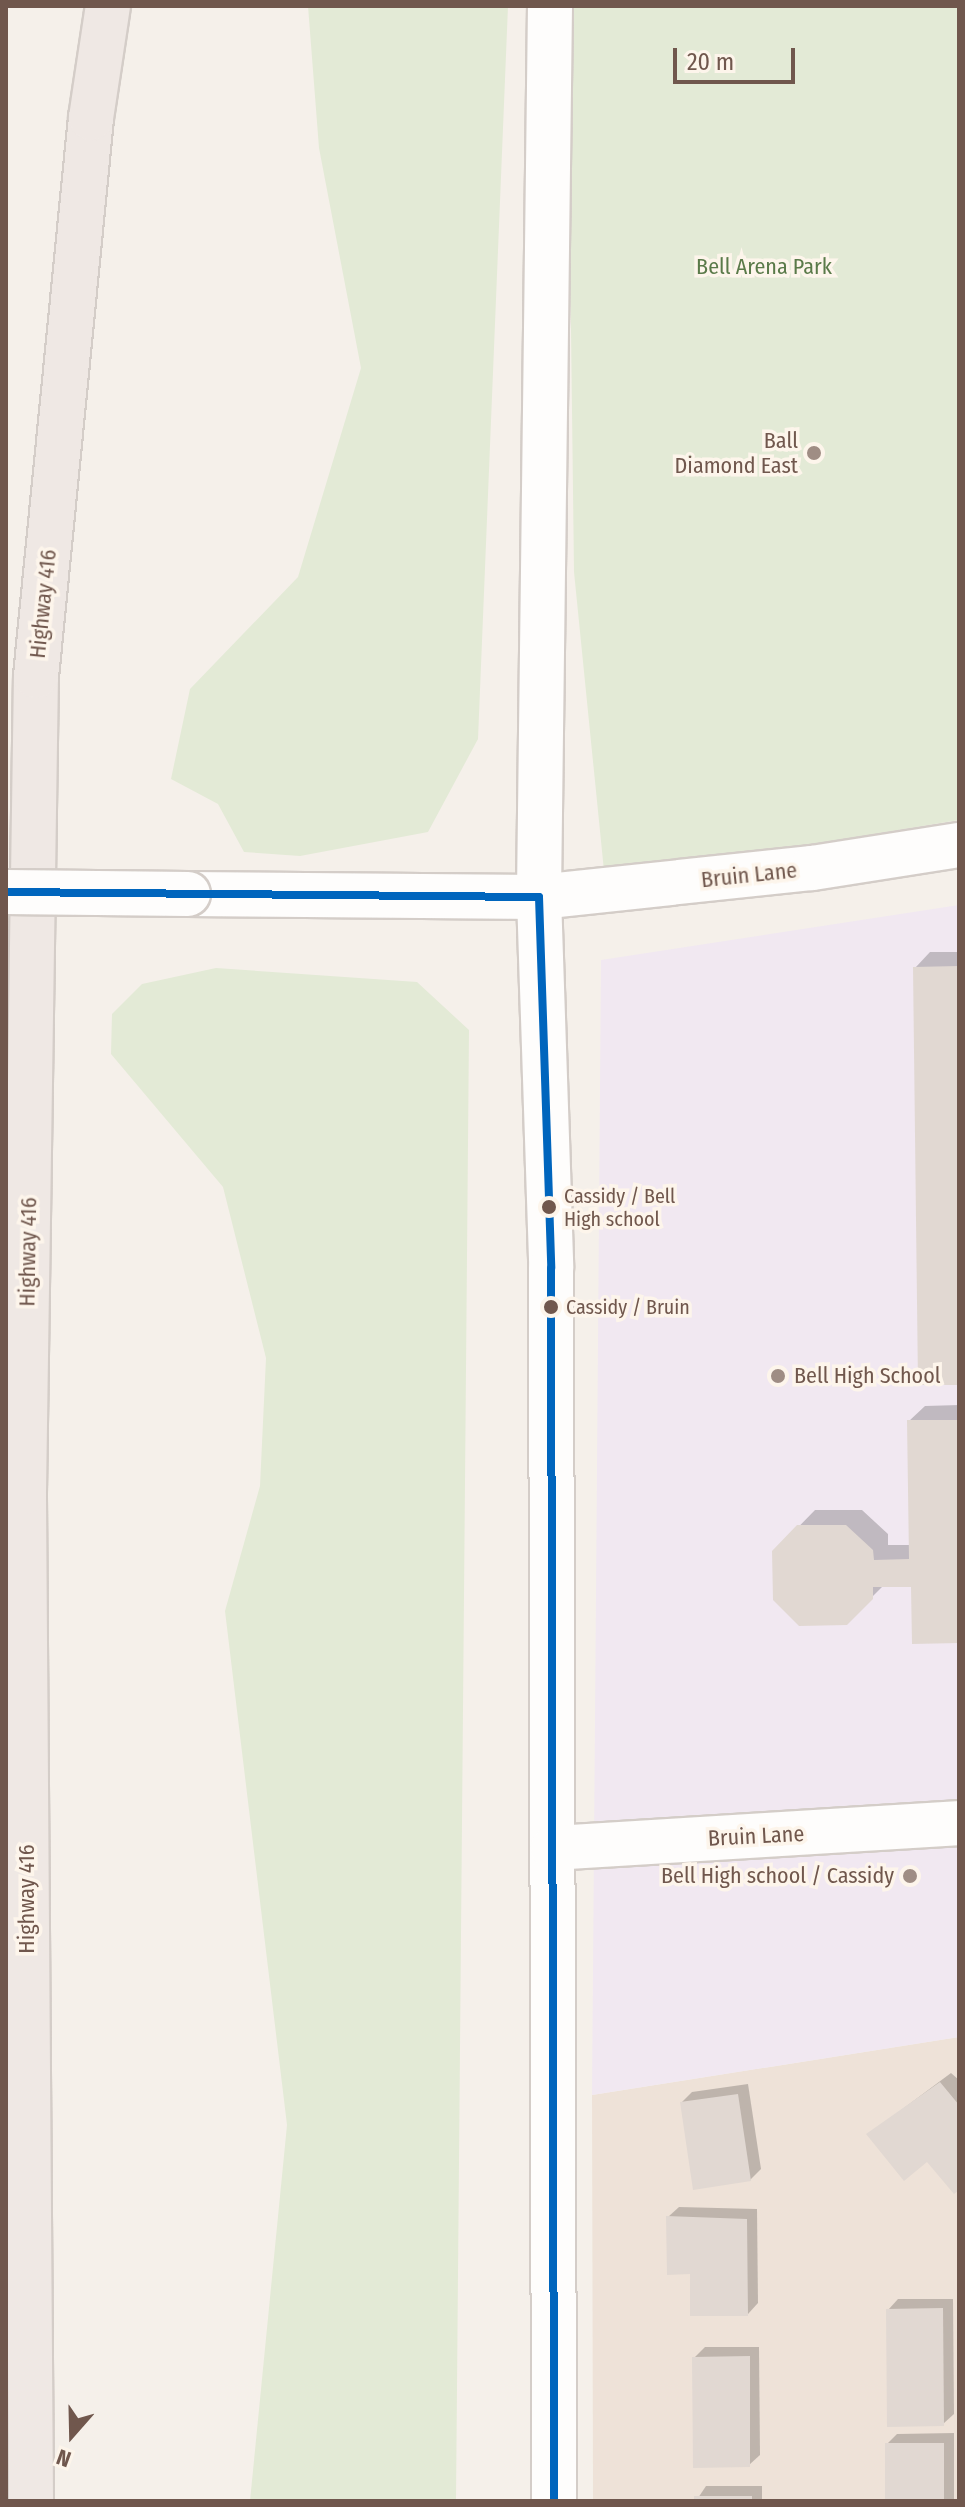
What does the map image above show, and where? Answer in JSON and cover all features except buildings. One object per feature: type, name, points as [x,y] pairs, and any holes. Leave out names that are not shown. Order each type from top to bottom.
[{"type":"highway","name":"Highway 416","points":[[31,2501],[24,1492],[36,676],[91,118],[108,6]]},
{"type":"street","points":[[550,6],[539,897],[551,1268],[554,2501]]},
{"type":"street","name":"Bruin Lane","points":[[6,892],[539,897],[812,868],[959,845]]},
{"type":"street","name":"Bruin Lane","points":[[553,1848],[959,1823]]},
{"type":"shaded area","name":"Bell High School","points":[[959,905],[959,2037],[592,2095],[601,960]]},
{"type":"shaded area","points":[[959,2037],[959,2501],[593,2501],[592,2095]]},
{"type":"green space","points":[[308,6],[508,6],[478,739],[428,832],[300,856],[244,852],[218,804],[171,779],[190,689],[298,577],[361,368],[319,148]]},
{"type":"green space","name":"Bell Arena Park","points":[[567,6],[959,6],[959,820],[686,865],[604,871],[574,572]]},
{"type":"green space","points":[[216,968],[417,982],[469,1030],[456,2501],[250,2501],[287,2125],[225,1611],[260,1486],[266,1358],[223,1187],[111,1054],[112,1014],[142,984]]},
{"type":"transit line","points":[[6,892],[539,897],[551,1268],[554,2501]]},
{"type":"place","name":"Ball Diamond East","points":[[814,453]]},
{"type":"place","name":"Cassidy / Bell High school","points":[[549,1207]]},
{"type":"place","name":"Cassidy / Bruin","points":[[551,1307]]},
{"type":"place","name":"Bell High School","points":[[778,1376]]},
{"type":"place","name":"Bell High school / Cassidy","points":[[910,1876]]}]
